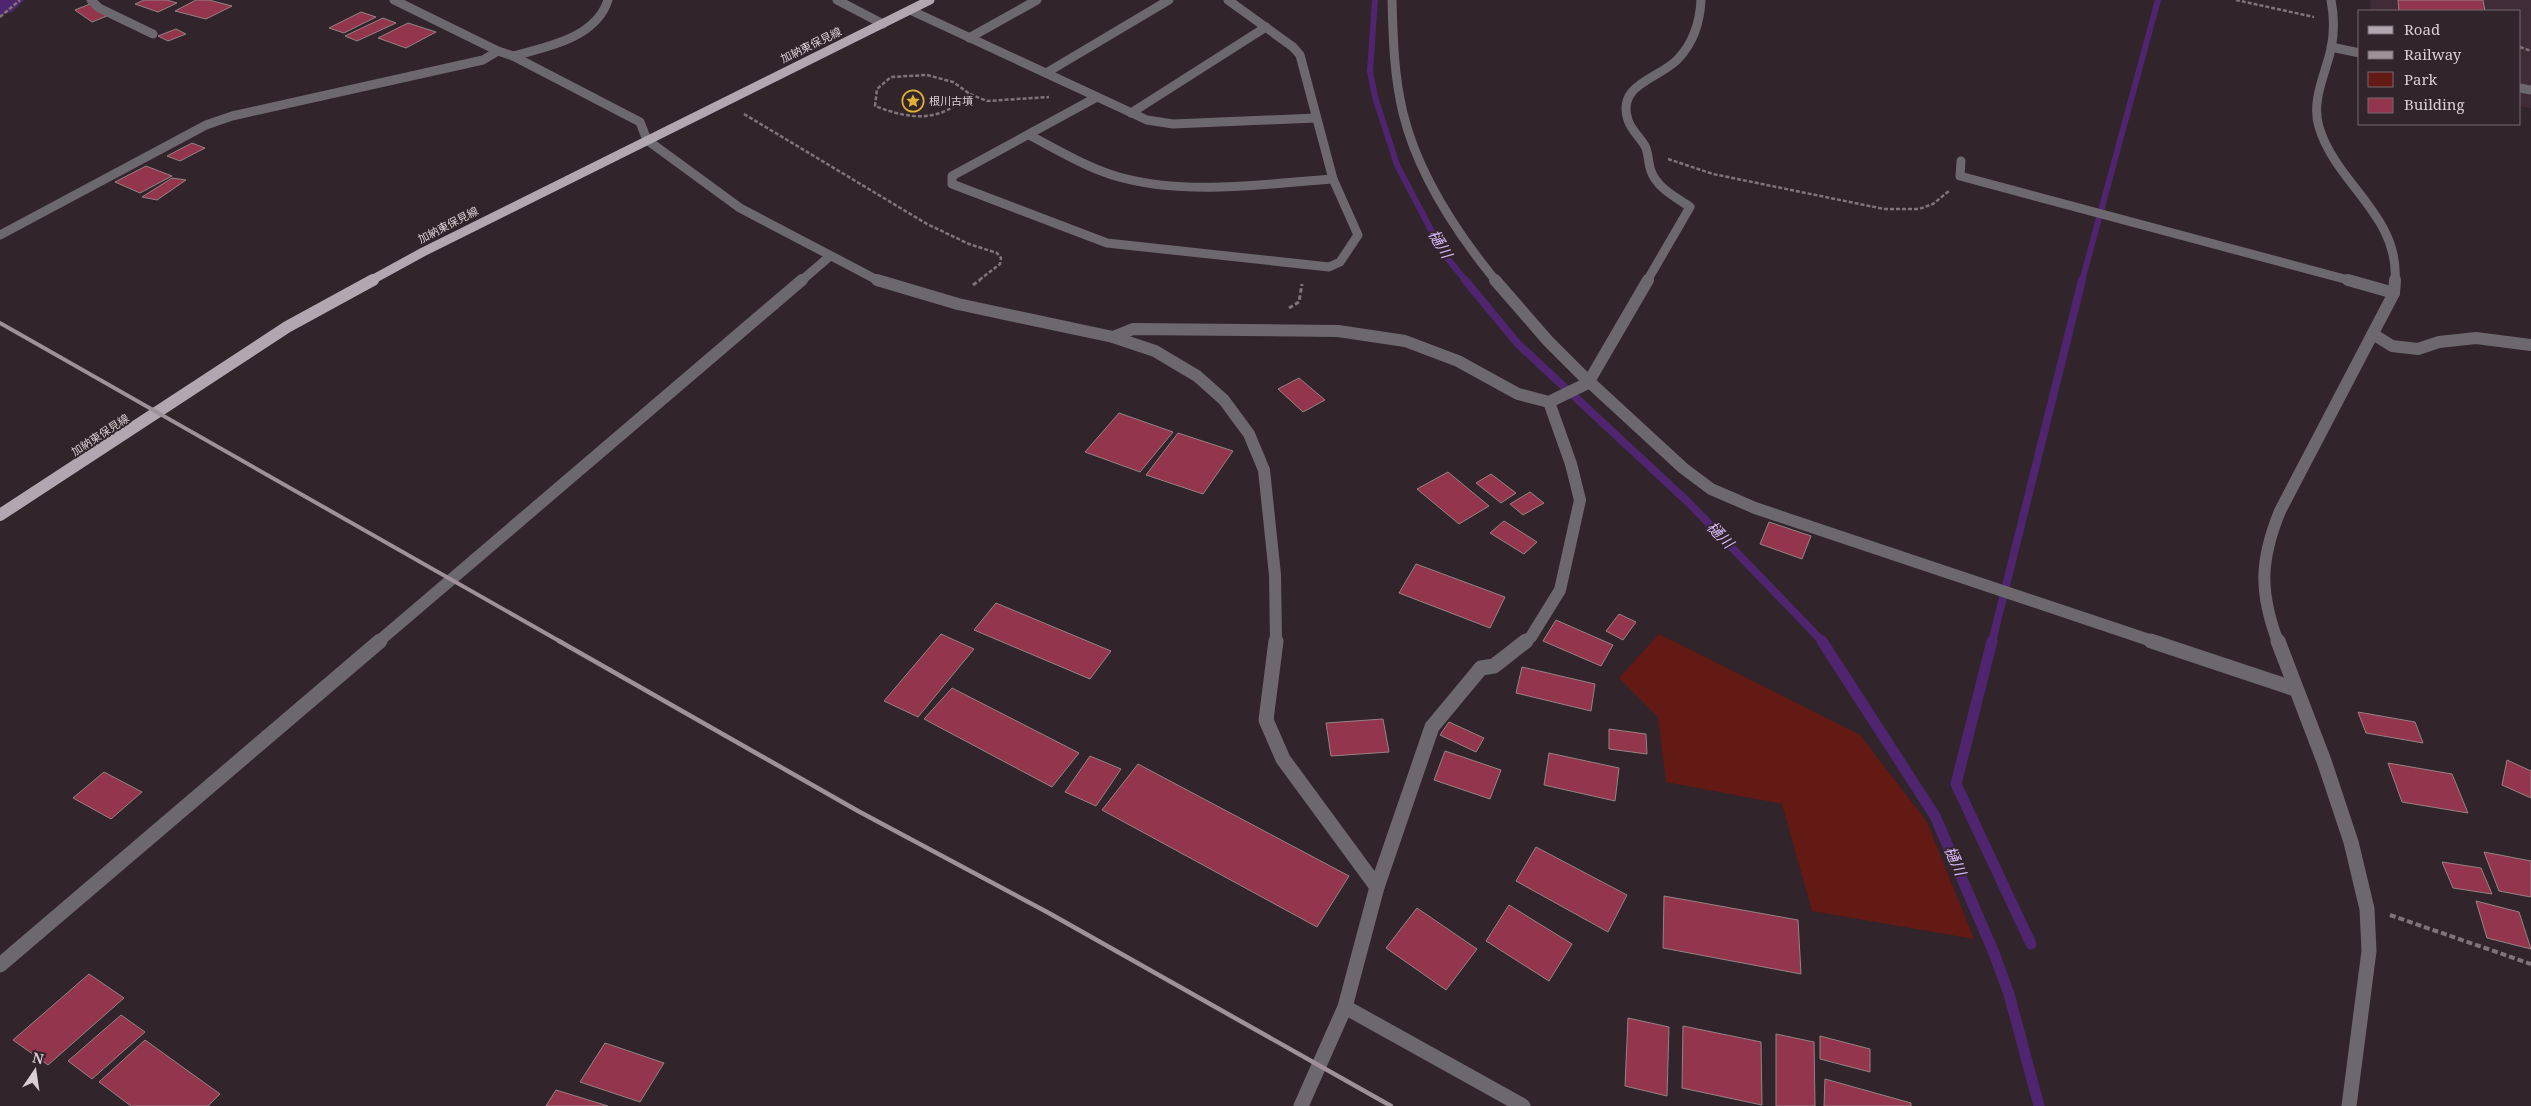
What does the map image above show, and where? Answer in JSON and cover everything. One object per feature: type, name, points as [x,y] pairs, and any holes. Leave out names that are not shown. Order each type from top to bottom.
[{"type":"main road","name":"加納東保見線","points":[[0,515],[287,327],[423,252],[930,0]]},
{"type":"street","points":[[91,0],[99,8],[153,34]]},
{"type":"street","points":[[394,0],[498,52],[513,56],[640,122],[647,140],[740,208],[881,282],[947,300],[1113,337],[1155,352],[1198,376],[1224,400],[1249,434],[1264,470],[1275,575],[1276,641],[1266,720],[1284,759],[1377,886]]},
{"type":"street","points":[[513,56],[551,46],[580,33],[600,18],[608,3],[620,0]]},
{"type":"street","points":[[837,0],[883,24]]},
{"type":"street","points":[[969,38],[1037,0]]},
{"type":"street","points":[[1046,73],[1169,0]]},
{"type":"street","points":[[1098,97],[952,176],[952,184],[1107,243],[1329,267],[1340,262],[1358,235],[1355,224],[1333,179],[1300,56],[1294,47],[1228,0]]},
{"type":"street","points":[[1392,0],[1393,58],[1401,101],[1414,148],[1430,180],[1472,252],[1586,384],[1682,466],[1719,494],[2018,597],[2295,689]]},
{"type":"street","points":[[1113,337],[1133,329],[1338,331],[1405,341],[1458,361],[1518,394],[1553,400],[1586,384],[1690,207],[1658,182],[1648,163],[1649,154],[1626,116],[1627,95],[1634,86],[1678,59],[1699,25],[1701,0]]},
{"type":"street","points":[[2332,0],[2331,47],[2318,93],[2318,126],[2327,148],[2365,198],[2390,244],[2396,259],[2394,293],[2280,511],[2268,540],[2264,570],[2265,594],[2270,621],[2324,761],[2351,842],[2367,909],[2369,951],[2349,1106]]},
{"type":"street","points":[[910,10],[1148,120],[1173,124],[1316,118]]},
{"type":"street","points":[[1132,113],[1266,27]]},
{"type":"street","points":[[2331,47],[2358,53]]},
{"type":"street","points":[[0,235],[206,125],[232,116],[483,60],[498,52]]},
{"type":"street","points":[[1029,135],[1093,168],[1145,182],[1177,186],[1223,186],[1333,179]]},
{"type":"street","points":[[1961,161],[1960,176],[2108,217],[2254,253],[2394,293]]},
{"type":"street","points":[[0,965],[830,256]]},
{"type":"street","points":[[2373,334],[2392,346],[2418,349],[2439,342],[2476,338],[2531,345]]},
{"type":"street","points":[[1301,1106],[1345,1007],[1377,886],[1432,727],[1481,668],[1494,666],[1531,637],[1560,590],[1580,500],[1553,400]]},
{"type":"street","points":[[1345,1007],[1523,1106]]},
{"type":"path","points":[[0,17],[20,0]]},
{"type":"path","points":[[2236,0],[2331,20]]},
{"type":"path","points":[[970,94],[948,112],[930,116],[898,116],[875,106],[877,89],[891,77],[928,75],[953,82],[970,94],[987,101],[1021,99]]},
{"type":"path","points":[[724,102],[927,224],[969,244],[997,253],[1001,258],[1000,264],[961,293],[947,300]]},
{"type":"path","points":[[1649,154],[1713,174],[1852,203],[1912,212],[1925,208],[1942,198],[1960,176]]},
{"type":"path","points":[[1259,329],[1298,302],[1306,264]]},
{"type":"path","points":[[2367,909],[2531,964]]},
{"type":"shaded area","points":[[2370,0],[2531,0],[2531,108],[2521,106],[2521,10],[2371,10]]},
{"type":"green space","points":[[1659,634],[1860,735],[1927,822],[1974,939],[1812,911],[1782,804],[1666,782],[1658,717],[1619,678]]},
{"type":"building","points":[[144,0],[167,0],[177,3],[158,12],[135,4]]},
{"type":"building","points":[[196,0],[209,0],[232,6],[206,19],[175,11]]},
{"type":"building","points":[[2398,0],[2483,0],[2485,10],[2399,10]]},
{"type":"building","points":[[90,4],[107,16],[92,22],[75,10]]},
{"type":"building","points":[[361,12],[376,17],[344,33],[329,28]]},
{"type":"building","points":[[383,18],[396,23],[357,41],[345,36]]},
{"type":"building","points":[[408,23],[436,32],[406,48],[378,38]]},
{"type":"building","points":[[176,29],[186,34],[168,41],[158,36]]},
{"type":"building","points":[[192,143],[205,148],[180,161],[167,156]]},
{"type":"building","points":[[146,166],[172,176],[140,193],[115,182]]},
{"type":"building","points":[[172,178],[186,180],[157,200],[142,197]]},
{"type":"building","points":[[1299,378],[1325,400],[1303,412],[1278,389]]},
{"type":"building","points":[[1119,413],[1173,432],[1140,472],[1085,452]]},
{"type":"building","points":[[1178,433],[1233,451],[1203,494],[1146,475]]},
{"type":"building","points":[[1448,472],[1489,506],[1459,524],[1417,489]]},
{"type":"building","points":[[1491,474],[1516,493],[1501,503],[1476,483]]},
{"type":"building","points":[[1530,492],[1544,503],[1523,515],[1510,504]]},
{"type":"building","points":[[1504,521],[1537,542],[1524,554],[1490,533]]},
{"type":"building","points":[[1769,522],[1811,536],[1802,559],[1760,544]]},
{"type":"building","points":[[1416,564],[1505,597],[1490,628],[1399,593]]},
{"type":"building","points":[[996,603],[1111,651],[1090,679],[974,630]]},
{"type":"building","points":[[1619,614],[1636,622],[1623,640],[1606,631]]},
{"type":"building","points":[[1556,620],[1613,645],[1601,666],[1543,641]]},
{"type":"building","points":[[941,634],[974,649],[918,717],[884,701]]},
{"type":"building","points":[[1522,667],[1595,684],[1591,711],[1516,693]]},
{"type":"building","points":[[952,688],[1079,753],[1052,787],[924,719]]},
{"type":"building","points":[[2358,712],[2415,722],[2423,743],[2366,733]]},
{"type":"building","points":[[1383,719],[1389,752],[1331,756],[1326,723]]},
{"type":"building","points":[[1449,722],[1484,738],[1476,752],[1440,735]]},
{"type":"building","points":[[1609,729],[1646,734],[1647,754],[1609,749]]},
{"type":"building","points":[[1445,751],[1501,770],[1490,799],[1434,780]]},
{"type":"building","points":[[1549,753],[1619,768],[1615,801],[1544,785]]},
{"type":"building","points":[[1090,756],[1121,769],[1096,806],[1065,792]]},
{"type":"building","points":[[2507,760],[2531,771],[2531,798],[2502,785]]},
{"type":"building","points":[[2388,763],[2452,774],[2468,813],[2402,802]]},
{"type":"building","points":[[1138,764],[1349,876],[1317,927],[1102,810]]},
{"type":"building","points":[[104,772],[142,792],[111,819],[73,798]]},
{"type":"building","points":[[1536,847],[1627,895],[1608,932],[1516,881]]},
{"type":"building","points":[[2484,852],[2531,861],[2531,897],[2499,891]]},
{"type":"building","points":[[2442,862],[2481,868],[2492,894],[2453,888]]},
{"type":"building","points":[[1664,896],[1798,920],[1801,974],[1663,948]]},
{"type":"building","points":[[2476,901],[2519,912],[2531,949],[2487,938]]},
{"type":"building","points":[[1509,905],[1572,944],[1549,981],[1486,941]]},
{"type":"building","points":[[1417,908],[1477,949],[1446,990],[1386,948]]},
{"type":"building","points":[[89,974],[124,998],[48,1065],[13,1040]]},
{"type":"building","points":[[121,1015],[145,1032],[92,1079],[68,1061]]},
{"type":"building","points":[[1628,1018],[1669,1027],[1667,1096],[1625,1086]]},
{"type":"building","points":[[1683,1026],[1761,1042],[1762,1105],[1682,1088]]},
{"type":"building","points":[[1776,1034],[1814,1042],[1815,1106],[1776,1106]]},
{"type":"building","points":[[1820,1036],[1870,1049],[1870,1072],[1820,1059]]},
{"type":"building","points":[[145,1040],[220,1094],[208,1106],[131,1106],[99,1082]]},
{"type":"building","points":[[605,1043],[664,1063],[640,1102],[580,1082]]},
{"type":"building","points":[[1825,1079],[1911,1103],[1911,1106],[1824,1106]]},
{"type":"building","points":[[556,1090],[608,1106],[546,1106]]},
{"type":"waterway","points":[[0,5],[7,0]]},
{"type":"waterway","name":"樋川","points":[[1375,0],[1370,71],[1375,97],[1397,165],[1443,253],[1466,281]]},
{"type":"waterway","points":[[2082,281],[2158,0]]},
{"type":"waterway","name":"樋川","points":[[1465,280],[1518,344],[1689,503],[1823,642]]},
{"type":"waterway","points":[[1992,642],[2082,280]]},
{"type":"waterway","name":"樋川","points":[[1822,641],[1935,816],[1994,953],[2009,994],[2039,1106]]},
{"type":"waterway","points":[[1992,641],[1956,784],[2031,944]]},
{"type":"railway","points":[[0,323],[561,642]]},
{"type":"railway","points":[[559,641],[858,811],[1047,912],[1391,1106]]},
{"type":"place","name":"根川古墳","points":[[913,101]]}]
